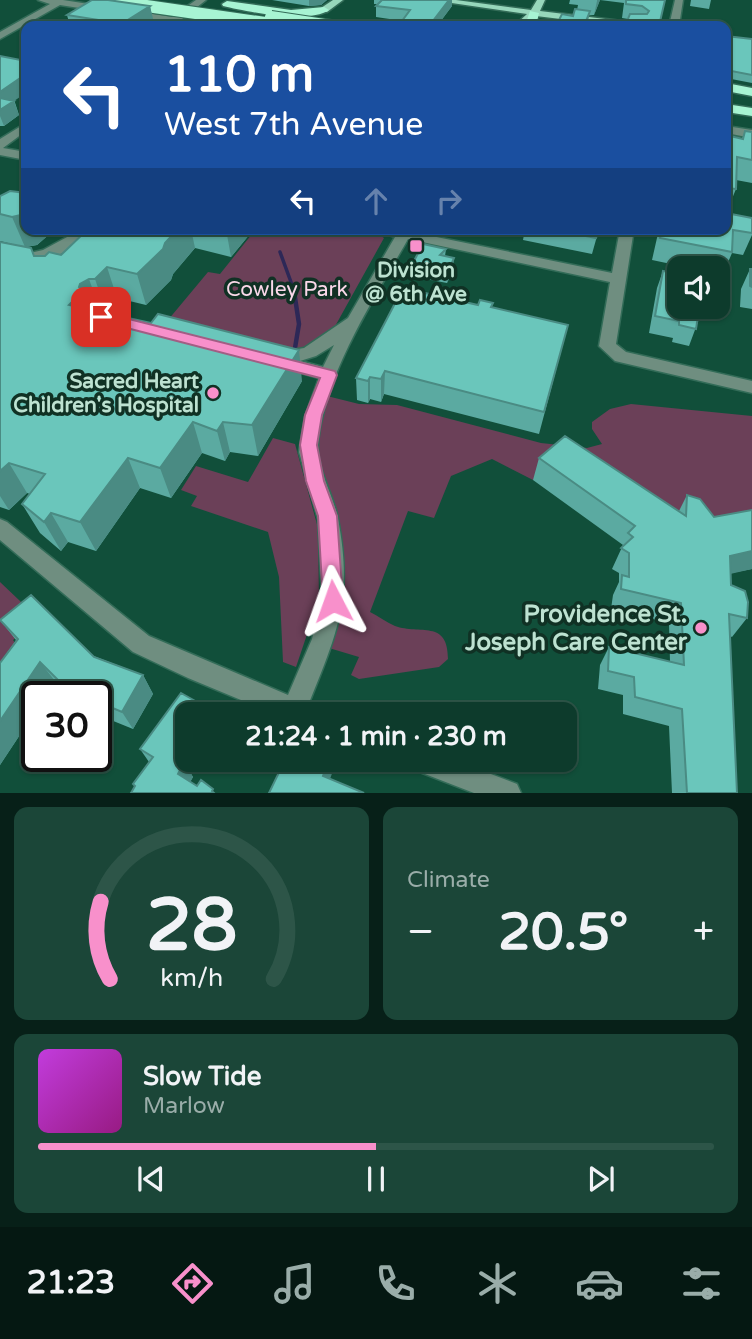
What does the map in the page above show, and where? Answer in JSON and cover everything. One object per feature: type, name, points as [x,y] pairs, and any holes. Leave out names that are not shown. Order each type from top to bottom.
[{"type":"highway","points":[[89,0],[213,21]]},
{"type":"highway","points":[[105,0],[251,21]]},
{"type":"highway","points":[[158,0],[298,21]]},
{"type":"highway","points":[[200,0],[291,13],[324,10]]},
{"type":"highway","points":[[327,21],[338,1]]},
{"type":"highway","points":[[532,21],[534,13]]},
{"type":"highway","points":[[731,88],[752,92]]},
{"type":"highway","points":[[731,98],[752,102]]},
{"type":"highway","points":[[731,111],[752,114]]},
{"type":"main road","points":[[435,0],[598,21]]},
{"type":"main road","points":[[525,21],[534,13],[541,0]]},
{"type":"main road","points":[[324,10],[338,1]]},
{"type":"street","points":[[43,0],[61,1],[159,21]]},
{"type":"street","points":[[172,21],[200,0]]},
{"type":"street","points":[[675,21],[679,0]]},
{"type":"street","points":[[26,21],[61,1]]},
{"type":"street","points":[[312,21],[324,10]]},
{"type":"street","points":[[0,36],[21,24]]},
{"type":"street","points":[[0,145],[21,130]]},
{"type":"street","points":[[731,130],[752,134]]},
{"type":"street","points":[[0,151],[21,155]]},
{"type":"street","points":[[0,264],[29,259],[56,250],[81,235]]},
{"type":"street","points":[[79,255],[97,235]]},
{"type":"street","points":[[302,702],[333,601],[327,516],[315,481],[308,445],[314,415],[359,314],[403,235]]},
{"type":"street","points":[[419,235],[620,279]]},
{"type":"street","points":[[626,235],[607,346],[621,357],[752,387]]},
{"type":"street","points":[[330,375],[260,356],[290,358],[317,351],[359,314]]},
{"type":"street","points":[[0,528],[141,644],[274,702]]},
{"type":"street","points":[[453,772],[508,793]]},
{"type":"green space","name":"Cowley Park","points":[[251,235],[379,235],[384,238],[333,330],[303,351],[168,320],[208,272],[220,274]]},
{"type":"green space","points":[[327,396],[359,404],[397,405],[541,443],[587,448],[602,444],[592,429],[592,422],[610,409],[631,404],[752,416],[752,528],[701,538],[559,458],[533,480],[492,459],[451,476],[434,518],[408,511],[370,612],[395,626],[438,633],[447,646],[448,659],[439,667],[359,679],[351,675],[359,657],[329,648],[339,618],[342,596],[317,459],[315,434]]},
{"type":"green space","points":[[273,438],[295,444],[318,528],[319,599],[296,667],[283,662],[279,577],[268,532],[191,506],[197,496],[181,490],[196,466],[248,482]]},
{"type":"green space","points":[[0,582],[39,619],[13,640],[26,658],[0,695]]},
{"type":"building","points":[[92,0],[150,6],[126,21],[98,21],[67,15]]},
{"type":"building","points":[[382,0],[449,0],[433,21],[402,21],[410,10],[376,6]]},
{"type":"building","points":[[626,0],[665,0],[660,21],[627,21],[630,14],[647,14],[649,11],[642,6],[626,4]]},
{"type":"building","points":[[575,9],[590,11],[586,21],[558,21],[562,14],[573,16]]},
{"type":"building","points":[[731,37],[752,39],[752,75],[731,71]]},
{"type":"building","points":[[0,56],[21,60],[21,77],[0,92]]},
{"type":"building","points":[[0,98],[14,101],[0,110]]},
{"type":"building","points":[[745,131],[752,132],[752,160],[737,157],[736,189],[731,188],[731,136],[743,139]]},
{"type":"building","points":[[10,191],[21,192],[21,215],[12,217],[0,214],[0,196]]},
{"type":"building","points":[[731,214],[752,218],[752,233],[733,230],[732,252],[660,238],[660,235],[731,235]]},
{"type":"building","points":[[82,235],[172,235],[163,249],[137,274],[107,267],[95,279],[80,284],[79,287],[84,290],[69,305],[151,323],[158,314],[299,350],[252,425],[223,422],[217,431],[193,422],[160,468],[128,458],[80,522],[51,513],[44,522],[22,504],[45,474],[9,463],[0,471],[0,242],[31,248],[34,256],[45,256],[49,252],[61,255]]},
{"type":"building","points":[[423,244],[446,249],[440,255],[454,258],[448,272],[415,265],[415,259]]},
{"type":"building","points":[[752,269],[752,287],[750,286]]},
{"type":"building","points":[[663,271],[667,272],[667,318],[655,316]]},
{"type":"building","points":[[403,288],[478,305],[480,300],[493,303],[491,307],[568,325],[544,412],[385,371],[381,379],[370,377],[368,381],[356,378]]},
{"type":"building","points":[[669,319],[698,319],[696,329],[679,325],[679,321]]},
{"type":"building","name":"Providence St. Joseph Care Center","points":[[565,436],[686,516],[687,495],[700,499],[714,517],[752,510],[752,551],[730,556],[731,585],[745,591],[748,602],[747,618],[729,614],[737,793],[687,793],[682,709],[635,697],[634,677],[608,671],[609,647],[684,665],[681,603],[621,589],[622,575],[629,577],[629,553],[621,548],[633,537],[628,533],[635,526],[539,458]]},
{"type":"building","points":[[31,595],[94,657],[143,675],[122,712],[112,708],[112,681],[59,681],[40,662],[27,681],[21,681],[21,690],[0,721],[0,663],[18,639],[0,620]]},
{"type":"building","points":[[181,693],[197,702],[175,702],[175,772],[179,772],[178,774],[197,786],[201,780],[213,789],[214,793],[131,793],[135,786],[133,784],[153,757],[140,749]]},
{"type":"building","points":[[279,772],[324,772],[323,776],[364,793],[269,793]]},
{"type":"waterway","points":[[280,252],[295,293]]},
{"type":"waterway","points":[[294,291],[299,324],[295,348]]},
{"type":"place","name":"Division @ 6th Ave","points":[[416,246]]},
{"type":"place","name":"Sacred Heart Children's Hospital","points":[[213,393]]},
{"type":"place","name":"Providence St. Joseph Care Center","points":[[701,628]]},
{"type":"route","points":[[101,317],[330,375],[314,415],[308,445],[315,481],[327,516],[333,601]]}]
